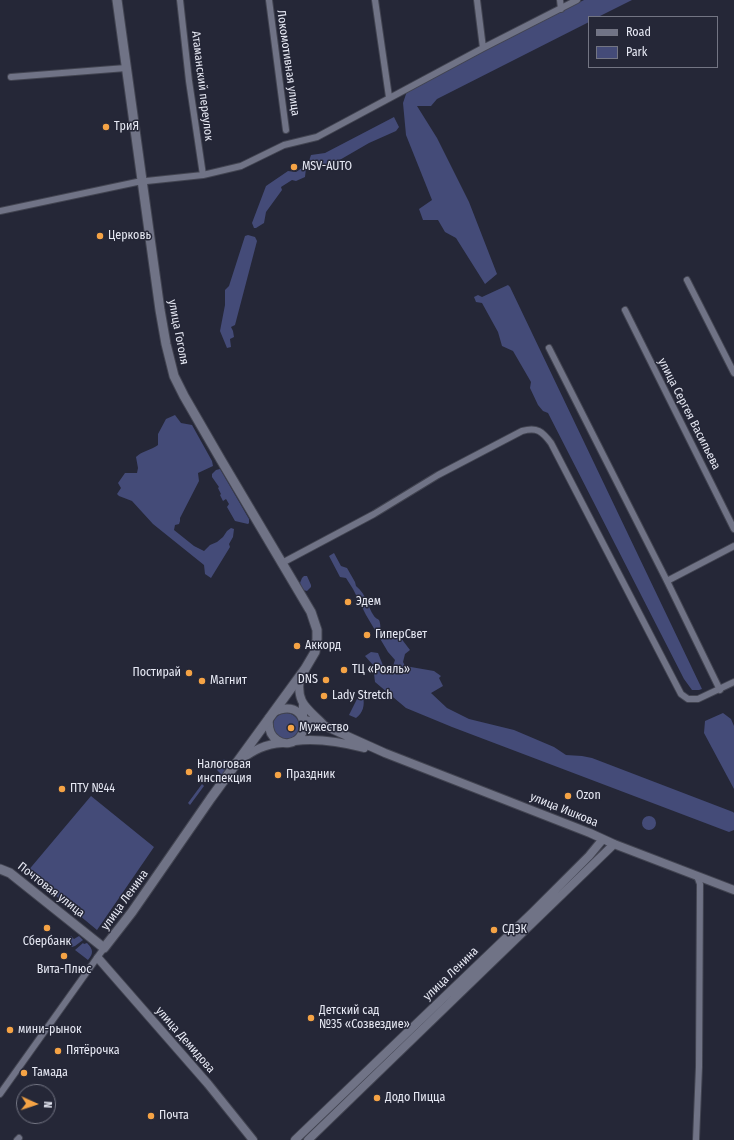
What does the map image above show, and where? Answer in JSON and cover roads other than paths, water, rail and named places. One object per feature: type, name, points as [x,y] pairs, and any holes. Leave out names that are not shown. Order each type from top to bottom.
[{"type":"main road","name":"улица Гоголя","points":[[117,0],[160,310],[174,376],[311,612],[317,630],[315,652],[300,677],[271,715]]},
{"type":"main road","name":"улица Ленина","points":[[104,948],[136,906],[271,715]]},
{"type":"main road","name":"Почтовая улица","points":[[0,869],[10,873],[104,948]]},
{"type":"street","name":"Атаманский переулок","points":[[180,0],[196,132],[203,175]]},
{"type":"street","name":"Локомотивная улица","points":[[268,0],[286,130]]},
{"type":"street","points":[[376,0],[389,98]]},
{"type":"street","points":[[477,0],[483,48]]},
{"type":"street","points":[[560,0],[560,9]]},
{"type":"street","points":[[0,211],[142,182],[203,175],[241,166],[284,145],[316,137],[577,0]]},
{"type":"street","points":[[11,77],[126,68]]},
{"type":"street","points":[[687,280],[734,373]]},
{"type":"street","name":"улица Сергея Васильева","points":[[625,310],[734,529]]},
{"type":"street","points":[[549,348],[667,581],[720,690]]},
{"type":"street","points":[[282,563],[374,514],[445,472],[522,431],[541,431],[551,443],[681,694],[688,698],[698,699],[720,690],[734,682]]},
{"type":"street","points":[[667,581],[734,546]]},
{"type":"street","name":"улица Гоголя","points":[[300,677],[298,687],[300,699],[303,705],[303,719]]},
{"type":"street","points":[[303,705],[325,726]]},
{"type":"street","points":[[238,762],[261,747],[296,741],[302,734],[304,728],[303,719],[297,711],[290,708],[283,708],[271,715],[269,728],[271,734],[274,739],[282,743]]},
{"type":"street","name":"улица Ишкова","points":[[303,719],[325,726],[385,753],[734,890]]},
{"type":"street","name":"улица Ишкова","points":[[296,741],[321,740],[345,743],[385,753]]},
{"type":"street","name":"улица Ленина","points":[[295,1140],[532,913],[589,856],[602,839]]},
{"type":"street","name":"улица Ленина","points":[[308,1140],[614,844]]},
{"type":"street","points":[[696,1140],[699,1067],[700,884],[697,876]]},
{"type":"street","name":"улица Ленина","points":[[0,1094],[104,948]]},
{"type":"street","name":"улица Демидова","points":[[98,958],[208,1084],[253,1140]]},
{"type":"place","name":"ТриЯ","points":[[106,127]]},
{"type":"place","name":"MSV-AUTO","points":[[294,167]]},
{"type":"place","name":"Церковь","points":[[100,236]]},
{"type":"place","name":"Эдем","points":[[348,602]]},
{"type":"place","name":"ГиперСвет","points":[[367,635]]},
{"type":"place","name":"Аккорд","points":[[297,646]]},
{"type":"place","name":"ТЦ «Рояль»","points":[[344,670]]},
{"type":"place","name":"Постирай","points":[[189,673]]},
{"type":"place","name":"DNS","points":[[326,680]]},
{"type":"place","name":"Магнит","points":[[202,681]]},
{"type":"place","name":"Lady Stretch","points":[[324,696]]},
{"type":"place","name":"Мужество","points":[[291,728]]},
{"type":"place","name":"Налоговая инспекция","points":[[189,772]]},
{"type":"place","name":"Праздник","points":[[278,775]]},
{"type":"place","name":"ПТУ №44","points":[[62,789]]},
{"type":"place","name":"Ozon","points":[[568,796]]},
{"type":"place","name":"Сбербанк","points":[[47,928]]},
{"type":"place","name":"СДЭК","points":[[494,930]]},
{"type":"place","name":"Вита-Плюс","points":[[64,956]]},
{"type":"place","name":"Детский сад №35 «Созвездие»","points":[[311,1018]]},
{"type":"place","name":"мини-рынок","points":[[10,1030]]},
{"type":"place","name":"Пятёрочка","points":[[58,1051]]},
{"type":"place","name":"Тамада","points":[[24,1073]]},
{"type":"place","name":"Додо Пицца","points":[[377,1098]]},
{"type":"place","name":"Почта","points":[[151,1116]]}]
